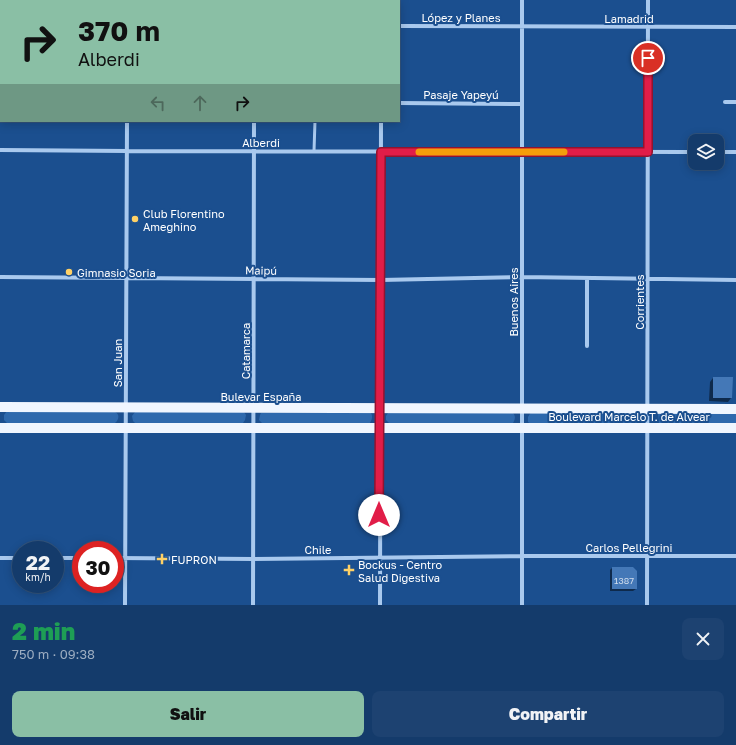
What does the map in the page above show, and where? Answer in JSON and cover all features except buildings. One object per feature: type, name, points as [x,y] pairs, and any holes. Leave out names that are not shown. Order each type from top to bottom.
[{"type":"main road","name":"Bulevar España","points":[[0,407],[522,408]]},
{"type":"main road","name":"Boulevard Marcelo T. de Alvear","points":[[522,408],[736,409]]},
{"type":"main road","points":[[0,428],[522,428]]},
{"type":"main road","name":"Boulevard Marcelo T. de Alvear","points":[[522,428],[736,428]]},
{"type":"street","name":"Buenos Aires","points":[[522,0],[522,605]]},
{"type":"street","name":"Corrientes","points":[[647,605],[648,0]]},
{"type":"street","name":"López y Planes","points":[[400,26],[522,27]]},
{"type":"street","name":"Lamadrid","points":[[522,27],[736,27]]},
{"type":"street","points":[[725,102],[736,102]]},
{"type":"street","name":"Pasaje Yapeyú","points":[[400,104],[522,104]]},
{"type":"street","name":"San Juan","points":[[125,605],[127,122]]},
{"type":"street","name":"Catamarca","points":[[253,605],[254,122]]},
{"type":"street","points":[[380,605],[381,122]]},
{"type":"street","name":"Alberdi","points":[[0,150],[688,152]]},
{"type":"street","points":[[724,152],[736,152]]},
{"type":"street","name":"Maipú","points":[[0,277],[381,280],[522,277],[736,280]]},
{"type":"street","points":[[587,278],[587,346]]},
{"type":"street","name":"Chile","points":[[125,558],[254,559],[522,556]]},
{"type":"street","name":"Carlos Pellegrini","points":[[522,556],[736,556]]},
{"type":"street","points":[[0,558],[12,558]]},
{"type":"lane","points":[[314,152],[315,122]]},
{"type":"shaded area","points":[[7,411],[115,412],[118,414],[118,417],[115,423],[7,423],[4,420],[4,415]]},
{"type":"shaded area","points":[[135,412],[244,412],[246,415],[243,423],[135,423],[132,416]]},
{"type":"shaded area","points":[[531,412],[637,413],[639,418],[636,423],[531,424],[528,422],[528,417]]},
{"type":"shaded area","points":[[261,413],[371,413],[372,417],[369,424],[263,424],[259,420]]},
{"type":"shaded area","points":[[388,413],[513,413],[515,418],[513,423],[390,424],[386,420]]},
{"type":"shaded area","points":[[658,413],[736,413],[736,424],[659,425]]},
{"type":"slow traffic","points":[[419,152],[564,152]]},
{"type":"place","name":"Club Florentino Ameghino","points":[[135,219]]},
{"type":"place","name":"Gimnasio Soria","points":[[69,272]]},
{"type":"place","name":"FUPRON","points":[[162,559]]},
{"type":"place","name":"Bockus - Centro Salud Digestiva","points":[[349,570]]},
{"type":"route","points":[[379,515],[381,152],[648,152],[648,58]]}]
